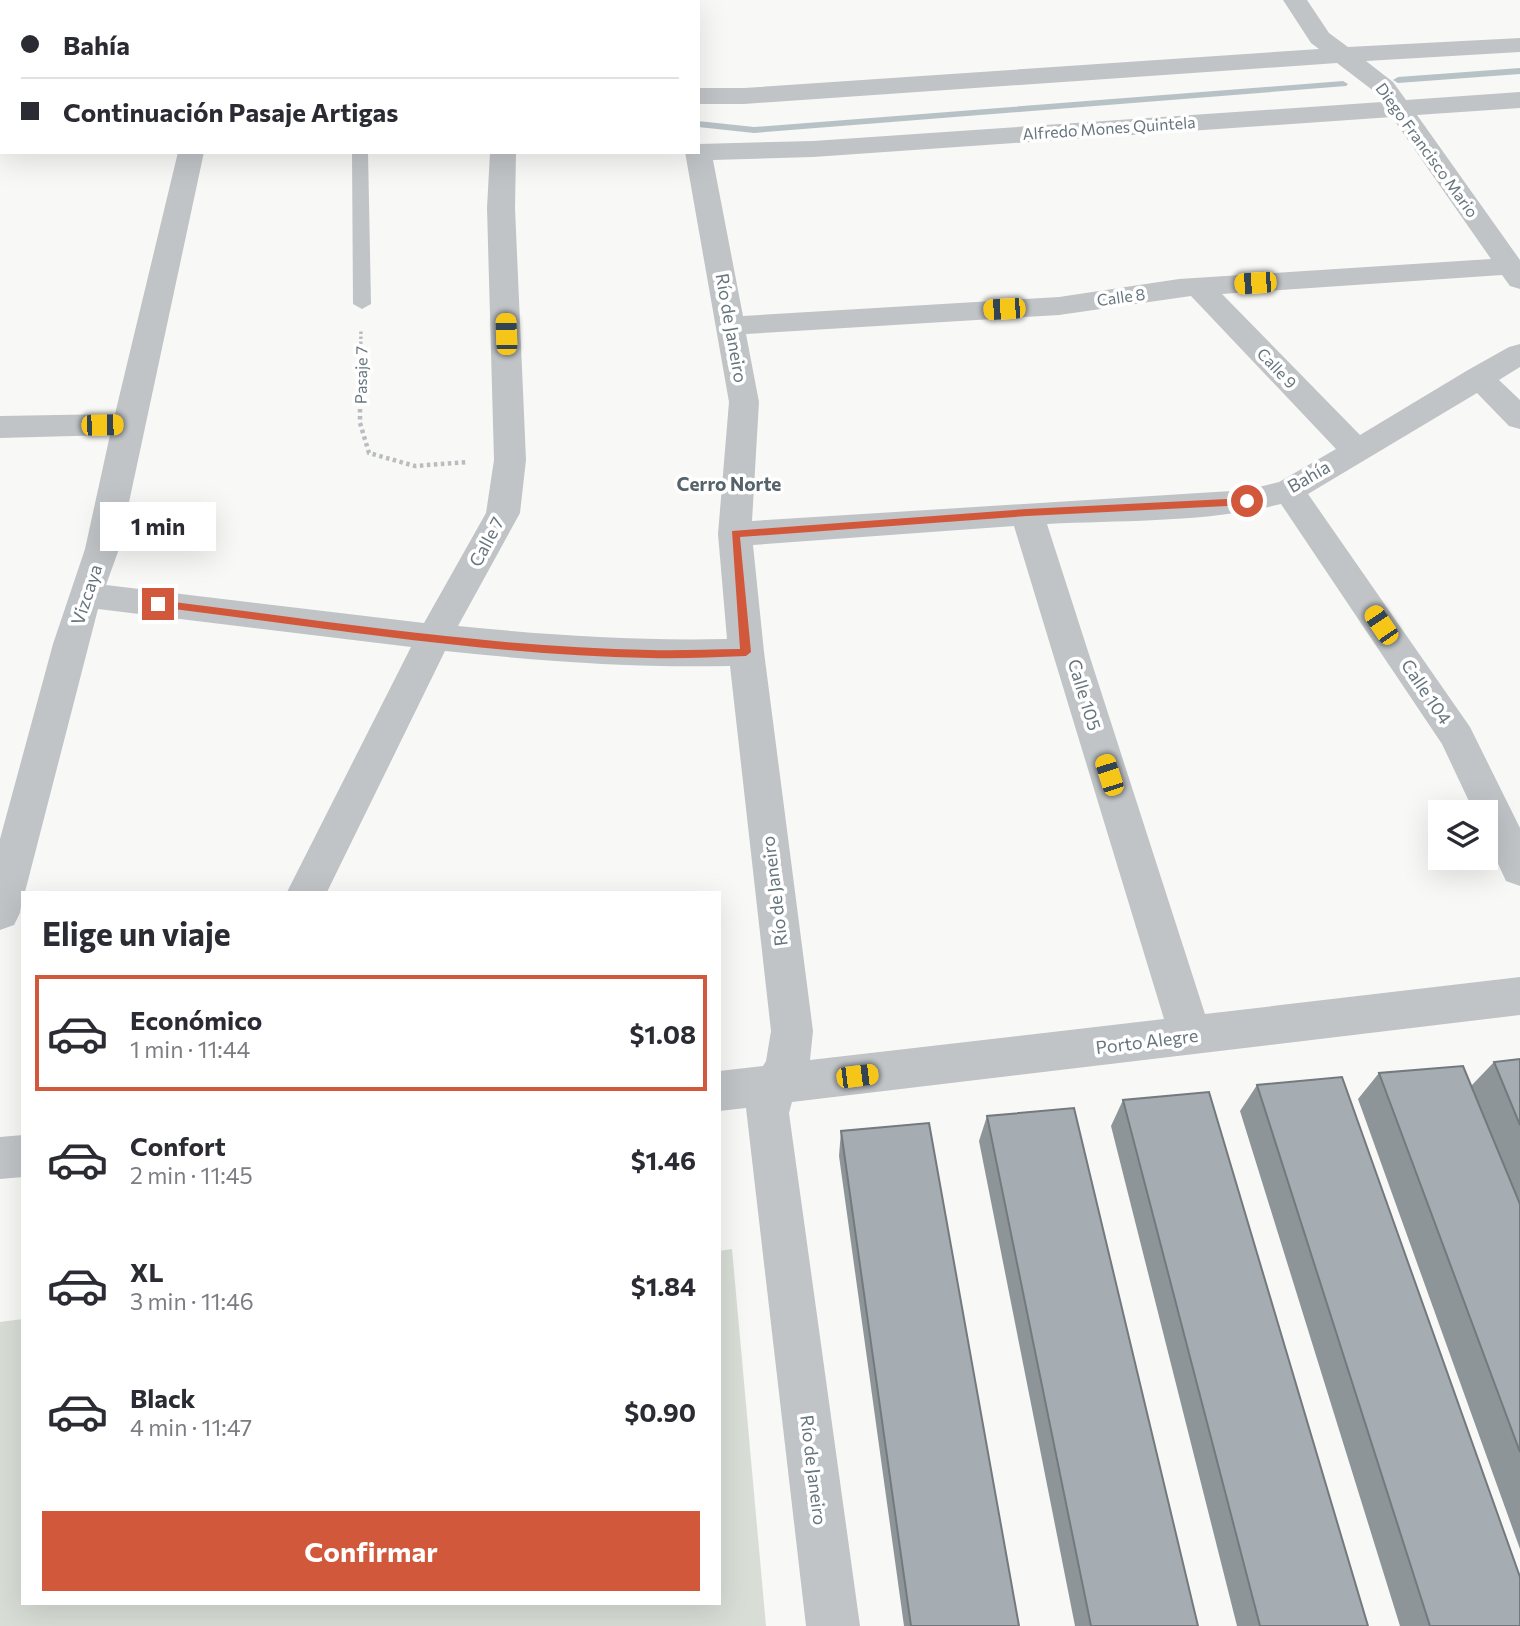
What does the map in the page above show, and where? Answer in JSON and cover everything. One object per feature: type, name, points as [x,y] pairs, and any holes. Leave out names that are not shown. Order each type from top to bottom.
[{"type":"street","name":"Diego Francisco Mario","points":[[1295,0],[1320,38],[1368,71],[1384,86],[1515,273]]},
{"type":"street","points":[[700,96],[758,95],[1520,45]]},
{"type":"street","name":"Alfredo Mones Quintela","points":[[700,152],[813,149],[1398,106],[1520,100]]},
{"type":"street","name":"Vizcaya","points":[[0,913],[85,595],[102,549],[191,154]]},
{"type":"street","name":"Calle 7","points":[[307,891],[434,637],[503,513],[510,460],[501,208],[503,154]]},
{"type":"street","name":"Río de Janeiro","points":[[698,154],[744,402],[735,534],[746,652],[792,1031],[787,1068],[774,1086],[767,1113],[833,1626]]},
{"type":"street","name":"Calle 8","points":[[731,326],[1059,306],[1199,287],[1515,273]]},
{"type":"street","name":"Calle 9","points":[[1199,287],[1356,450]]},
{"type":"street","name":"Bahía","points":[[735,534],[1027,513],[1201,505],[1259,499],[1289,491],[1520,354]]},
{"type":"street","points":[[1479,377],[1520,419]]},
{"type":"street","points":[[0,427],[128,424]]},
{"type":"street","name":"Calle 104","points":[[1289,491],[1457,737],[1520,869]]},
{"type":"street","name":"Calle 105","points":[[1027,513],[1191,1037]]},
{"type":"street","points":[[85,595],[560,650],[651,654],[746,652]]},
{"type":"street","name":"Porto Alegre","points":[[721,1091],[1520,996]]},
{"type":"street","points":[[0,1158],[21,1156]]},
{"type":"lane","points":[[360,154],[362,304]]},
{"type":"path","name":"Pasaje 7","points":[[362,304],[360,423],[369,453],[415,466],[510,460]]},
{"type":"shaded area","points":[[732,1249],[766,1626],[0,1626],[0,1322],[21,1319],[21,1605],[721,1605],[721,1251]]},
{"type":"building","points":[[1520,1059],[1520,1125],[1494,1062]]},
{"type":"building","points":[[1463,1066],[1520,1204],[1520,1452],[1379,1073]]},
{"type":"building","points":[[1342,1077],[1520,1577],[1520,1626],[1430,1626],[1257,1085]]},
{"type":"building","points":[[1209,1092],[1368,1626],[1260,1626],[1123,1100]]},
{"type":"building","points":[[1074,1108],[1198,1626],[1091,1626],[987,1116]]},
{"type":"building","points":[[929,1123],[1019,1626],[911,1626],[841,1131]]},
{"type":"waterway","points":[[1398,80],[1520,71]]},
{"type":"waterway","points":[[700,124],[754,130],[1343,84]]},
{"type":"district","name":"Cerro Norte","points":[[729,484]]},
{"type":"route","points":[[158,604],[560,650],[651,654],[746,652],[735,534],[1027,513],[1247,501]]}]
